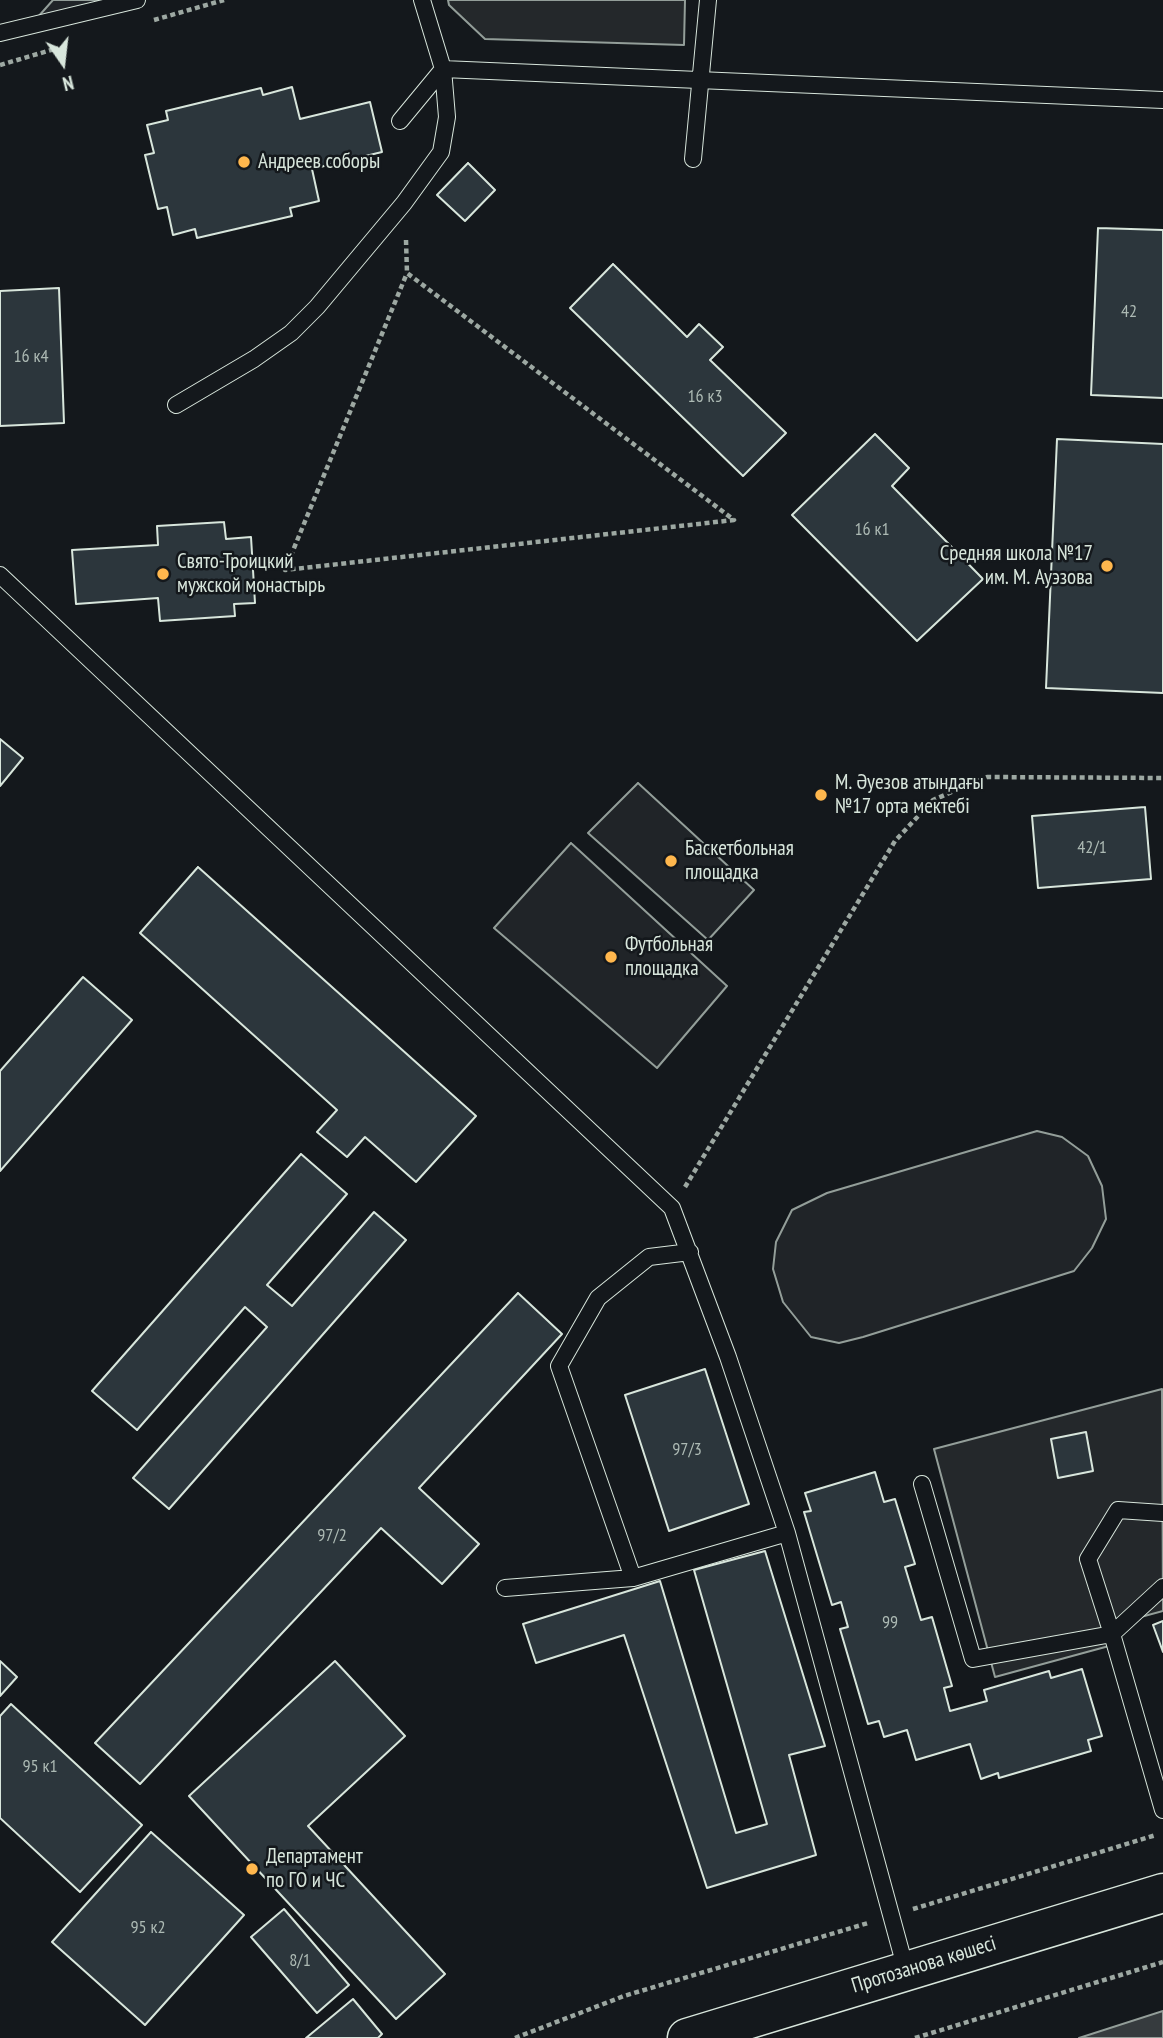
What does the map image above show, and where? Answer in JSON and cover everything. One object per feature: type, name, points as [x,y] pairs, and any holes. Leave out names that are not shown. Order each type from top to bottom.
[{"type":"street","name":"Протозанова көшесі","points":[[687,2038],[1163,1893]]},
{"type":"lane","points":[[0,33],[136,0]]},
{"type":"lane","points":[[176,405],[254,359],[291,333],[317,307],[404,203],[441,152],[447,117],[443,69],[422,0]]},
{"type":"lane","points":[[693,159],[708,0]]},
{"type":"lane","points":[[443,69],[1163,100]]},
{"type":"lane","points":[[400,121],[443,69]]},
{"type":"lane","points":[[0,576],[672,1208],[690,1252],[787,1533],[906,1970]]},
{"type":"lane","points":[[633,1578],[559,1366],[597,1298],[649,1257],[690,1252]]},
{"type":"lane","points":[[922,1484],[973,1658],[1112,1634],[1163,1587]]},
{"type":"lane","points":[[1163,1513],[1118,1510],[1088,1559],[1163,1810]]},
{"type":"lane","points":[[505,1588],[633,1578],[787,1533]]},
{"type":"path","points":[[404,203],[407,273],[285,570],[734,520],[407,273]]},
{"type":"path","points":[[672,1208],[895,841],[933,800],[987,777],[1163,778]]},
{"type":"path","points":[[515,2038],[624,1996],[1163,1833]]},
{"type":"path","points":[[915,2038],[1163,1962]]},
{"type":"shaded area","points":[[53,0],[134,0],[37,18]]},
{"type":"shaded area","points":[[448,0],[685,0],[684,45],[485,39],[449,5]]},
{"type":"shaded area","name":"Баскетбольная площадка","points":[[638,783],[754,890],[708,940],[588,833]]},
{"type":"shaded area","name":"Футбольная площадка","points":[[571,843],[727,986],[657,1068],[494,928]]},
{"type":"shaded area","points":[[1037,1131],[1062,1137],[1088,1156],[1102,1186],[1106,1219],[1092,1248],[1074,1271],[839,1343],[811,1337],[783,1302],[773,1269],[776,1242],[792,1210],[827,1193]]},
{"type":"shaded area","points":[[1162,1389],[1163,1611],[1104,1627],[1109,1646],[995,1677],[934,1449]]},
{"type":"shaded area","points":[[1163,2011],[1163,2038],[1079,2038]]},
{"type":"building","name":"Андреев соборы","points":[[292,87],[300,119],[370,102],[382,152],[312,169],[319,201],[290,208],[292,216],[197,238],[195,229],[173,235],[167,207],[158,209],[145,155],[154,153],[147,125],[168,120],[166,111],[261,88],[263,95]]},
{"type":"building","points":[[468,163],[495,190],[465,221],[437,195]]},
{"type":"building","points":[[1098,228],[1163,230],[1163,398],[1091,395]]},
{"type":"building","points":[[613,264],[687,337],[699,324],[723,347],[710,360],[786,433],[743,476],[570,308]]},
{"type":"building","points":[[59,288],[64,423],[0,426],[0,291]]},
{"type":"building","points":[[875,434],[909,468],[892,486],[983,579],[917,641],[792,515]]},
{"type":"building","name":"Средняя школа №17 им. М. Ауэзова","points":[[1057,439],[1163,444],[1163,693],[1046,688]]},
{"type":"building","name":"Свято-Троицкий мужской монастырь","points":[[224,522],[226,539],[251,537],[255,603],[234,604],[235,616],[160,621],[158,598],[76,604],[72,550],[158,545],[157,526]]},
{"type":"building","points":[[0,739],[23,758],[0,786]]},
{"type":"building","points":[[1145,807],[1151,879],[1038,888],[1032,816]]},
{"type":"building","points":[[198,867],[476,1116],[416,1182],[365,1137],[347,1157],[317,1132],[337,1110],[140,933]]},
{"type":"building","points":[[83,977],[132,1020],[0,1171],[0,1071]]},
{"type":"building","points":[[301,1154],[347,1194],[267,1285],[292,1306],[374,1212],[406,1240],[169,1509],[133,1478],[267,1327],[245,1307],[137,1430],[92,1391]]},
{"type":"building","points":[[518,1293],[562,1334],[419,1488],[479,1544],[442,1584],[381,1528],[140,1784],[95,1743]]},
{"type":"building","points":[[705,1369],[749,1504],[669,1531],[625,1395]]},
{"type":"building","points":[[1086,1432],[1093,1471],[1058,1478],[1051,1439]]},
{"type":"building","points":[[875,1472],[884,1502],[895,1499],[915,1564],[905,1567],[921,1620],[932,1617],[952,1686],[944,1688],[950,1711],[987,1701],[984,1690],[1049,1671],[1051,1678],[1082,1669],[1102,1736],[1088,1740],[1091,1751],[999,1778],[998,1773],[981,1779],[970,1744],[916,1760],[907,1730],[884,1737],[879,1721],[868,1724],[840,1629],[848,1627],[841,1602],[832,1605],[804,1512],[811,1511],[805,1493]]},
{"type":"building","points":[[765,1551],[825,1746],[789,1755],[816,1855],[707,1888],[624,1635],[536,1663],[523,1624],[660,1581],[736,1833],[767,1824],[694,1570]]},
{"type":"building","points":[[1163,1621],[1163,1652],[1153,1625]]},
{"type":"building","points":[[0,1661],[17,1677],[0,1696]]},
{"type":"building","points":[[335,1661],[405,1736],[308,1826],[445,1974],[396,2019],[189,1796]]},
{"type":"building","points":[[11,1704],[142,1825],[80,1892],[0,1818],[0,1716]]},
{"type":"building","points":[[151,1832],[244,1915],[145,2025],[52,1942]]},
{"type":"building","points":[[284,1909],[349,1985],[317,2013],[251,1937]]},
{"type":"building","points":[[353,1999],[382,2034],[378,2038],[306,2038]]},
{"type":"place","name":"Андреев соборы","points":[[244,162]]},
{"type":"place","name":"Средняя школа №17 им. М. Ауэзова","points":[[1107,566]]},
{"type":"place","name":"Свято-Троицкий мужской монастырь","points":[[163,574]]},
{"type":"place","name":"М. Әуезов атындағы №17 орта мектебі","points":[[821,795]]},
{"type":"place","name":"Баскетбольная площадка","points":[[671,861]]},
{"type":"place","name":"Футбольная площадка","points":[[611,957]]},
{"type":"place","name":"Департамент по ГО и ЧС","points":[[252,1869]]}]
